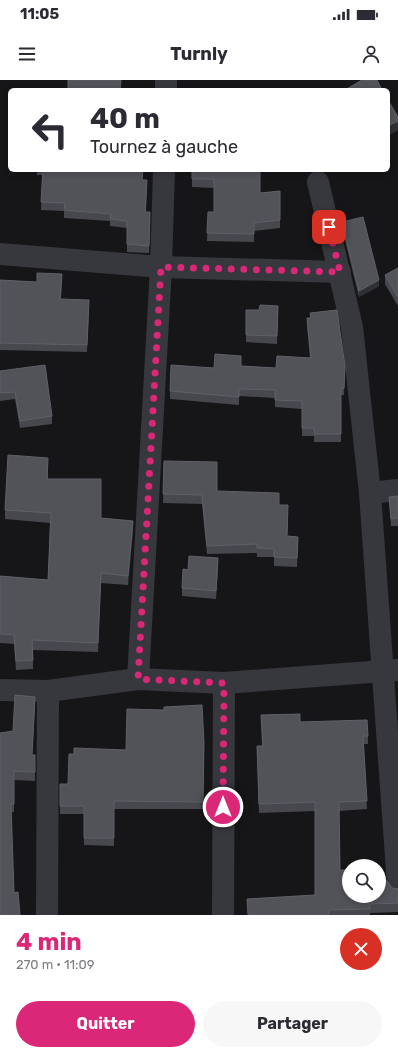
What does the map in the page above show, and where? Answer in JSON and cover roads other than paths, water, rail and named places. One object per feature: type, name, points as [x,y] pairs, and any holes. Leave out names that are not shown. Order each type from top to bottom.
[{"type":"street","points":[[138,679],[161,267],[164,172]]},
{"type":"street","points":[[318,182],[352,327],[391,670],[398,885]]},
{"type":"street","points":[[0,254],[161,267],[340,272]]},
{"type":"street","points":[[370,493],[398,490]]},
{"type":"street","points":[[0,690],[48,691],[138,679],[224,683],[391,670]]},
{"type":"street","points":[[223,915],[224,683]]},
{"type":"street","points":[[47,915],[48,691]]}]
